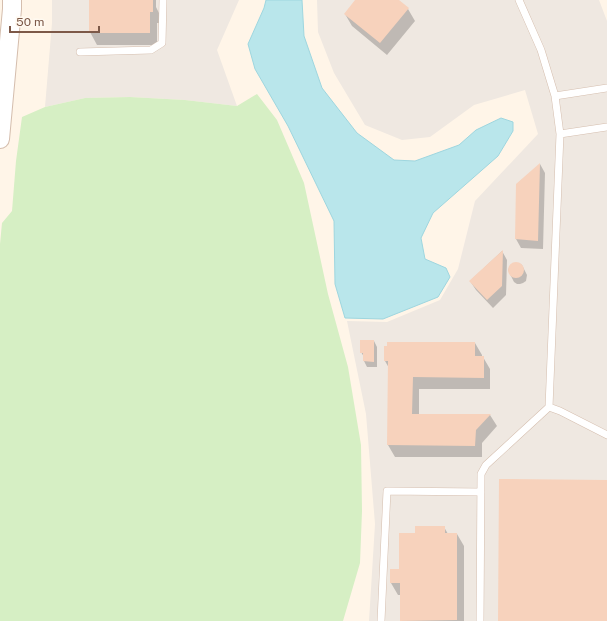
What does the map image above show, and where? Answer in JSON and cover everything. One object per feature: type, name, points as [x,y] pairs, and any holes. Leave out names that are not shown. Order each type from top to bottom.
[{"type":"street","points":[[0,139],[12,17],[12,0]]},
{"type":"lane","points":[[80,52],[151,50],[162,43],[163,0]]},
{"type":"lane","points":[[480,621],[481,474],[486,465],[549,407],[560,134],[555,96],[541,50],[519,0]]},
{"type":"lane","points":[[555,96],[607,88]]},
{"type":"lane","points":[[560,134],[607,127]]},
{"type":"lane","points":[[549,407],[607,435]]},
{"type":"lane","points":[[381,621],[387,491],[481,492]]},
{"type":"shaded area","points":[[52,0],[239,0],[217,50],[237,106],[185,100],[130,97],[85,98],[45,107],[52,23]]},
{"type":"shaded area","points":[[317,0],[599,0],[607,21],[607,621],[369,621],[375,524],[366,414],[347,321],[387,322],[440,300],[458,269],[475,201],[538,134],[525,90],[474,105],[430,137],[402,140],[365,125],[334,73],[318,32]]},
{"type":"green space","points":[[257,94],[277,120],[304,183],[328,294],[348,367],[361,445],[362,511],[360,563],[343,621],[0,621],[0,244],[2,223],[12,211],[16,161],[22,117],[45,107],[85,98],[130,97],[185,100],[237,106]]},
{"type":"water","points":[[266,0],[302,0],[304,36],[322,88],[357,133],[394,160],[415,161],[459,145],[476,130],[501,118],[513,122],[513,131],[498,156],[433,213],[421,238],[425,259],[446,268],[450,277],[438,297],[383,319],[345,318],[335,284],[334,221],[288,126],[255,69],[248,44]]},
{"type":"building","points":[[89,0],[153,0],[153,12],[150,12],[150,33],[89,33]]},
{"type":"building","points":[[355,0],[399,0],[409,8],[380,43],[344,14]]},
{"type":"building","points":[[540,163],[538,241],[515,239],[516,184]]},
{"type":"building","points":[[503,250],[502,286],[487,300],[469,281]]},
{"type":"building","points":[[513,262],[519,262],[524,267],[522,276],[519,278],[513,278],[508,273],[508,267]]},
{"type":"building","points":[[360,340],[374,340],[374,362],[363,361],[363,353],[360,353]]},
{"type":"building","points":[[387,342],[475,342],[475,356],[484,356],[484,378],[413,377],[412,414],[491,414],[476,430],[475,446],[387,445],[388,361],[384,361],[384,346],[387,346]]},
{"type":"building","points":[[499,479],[607,480],[607,621],[498,621]]},
{"type":"building","points":[[415,526],[445,526],[445,533],[457,533],[457,620],[400,621],[400,583],[390,583],[390,569],[399,569],[399,533],[415,533]]}]
